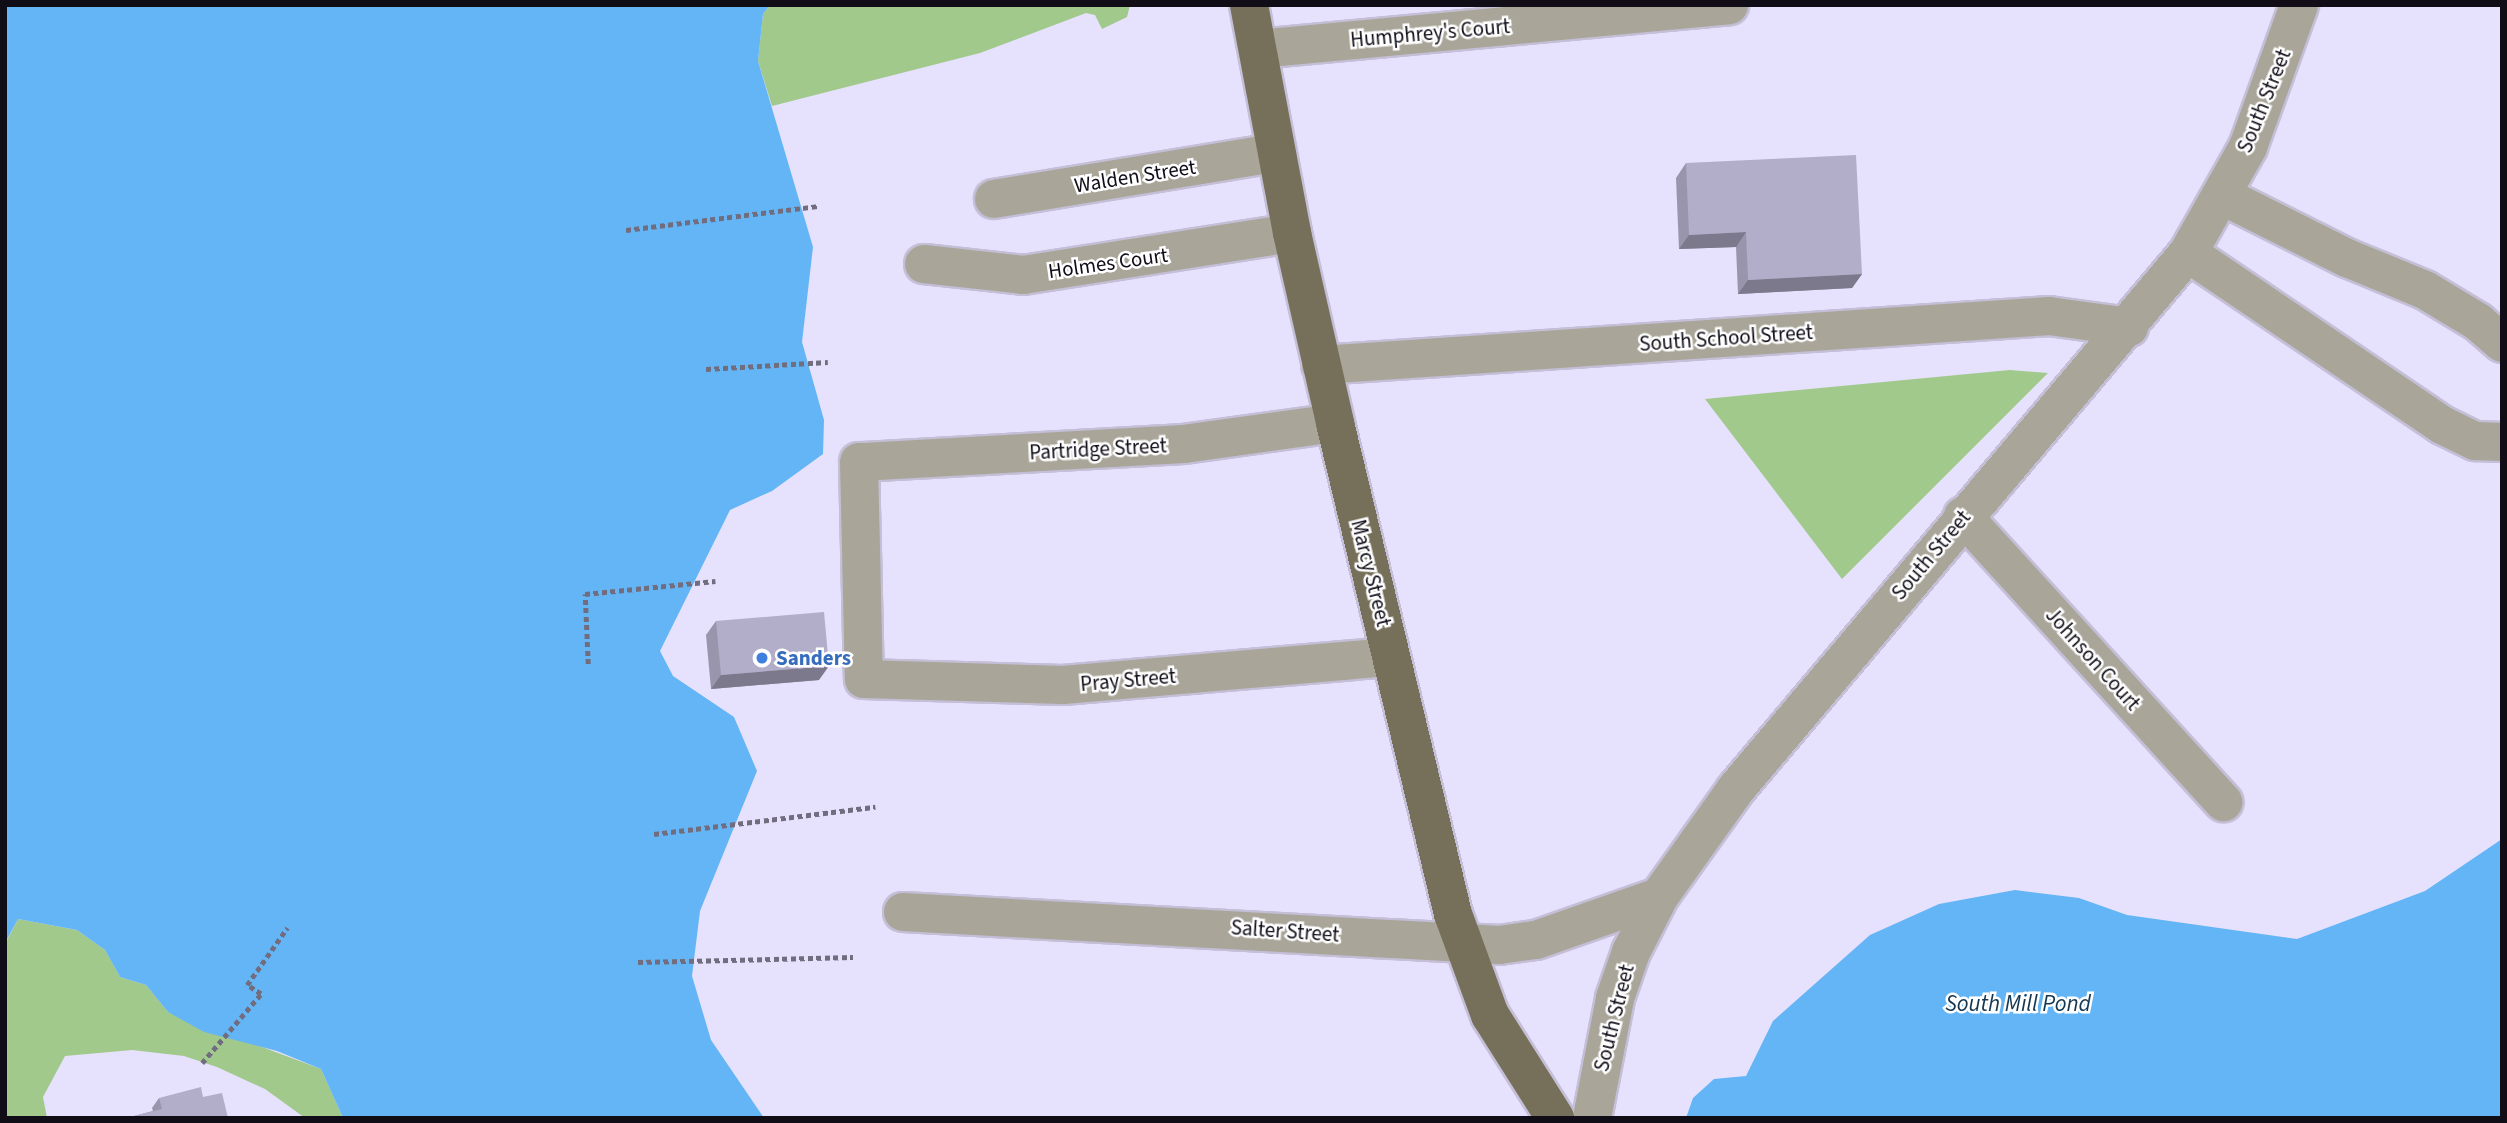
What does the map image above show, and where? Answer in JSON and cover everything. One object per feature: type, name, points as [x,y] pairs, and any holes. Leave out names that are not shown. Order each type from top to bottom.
[{"type":"main road","name":"Marcy Street","points":[[1249,5],[1275,153],[1321,365],[1462,944],[1490,1015],[1555,1118]]},
{"type":"street","name":"Humphrey's Court","points":[[1258,49],[1729,5]]},
{"type":"street","name":"South Street","points":[[1592,1118],[1615,998],[1659,897],[1736,789],[1963,516],[2129,327],[2188,253],[2223,196],[2274,83],[2300,5]]},
{"type":"street","name":"Walden Street","points":[[994,199],[1275,153]]},
{"type":"street","points":[[2223,196],[2347,258],[2425,290],[2479,322],[2502,343]]},
{"type":"street","name":"Holmes Court","points":[[924,264],[1023,275],[1292,233]]},
{"type":"street","points":[[2188,253],[2442,425],[2474,441],[2502,442]]},
{"type":"street","name":"South School Street","points":[[1321,365],[2049,316],[2129,327]]},
{"type":"street","name":"Partridge Street","points":[[864,679],[859,462],[1184,444],[1335,423]]},
{"type":"street","name":"Johnson Court","points":[[1963,516],[2222,802]]},
{"type":"street","name":"Pray Street","points":[[864,679],[1063,685],[1391,657]]},
{"type":"street","name":"Salter Street","points":[[903,912],[1462,944],[1536,940],[1659,897]]},
{"type":"path","points":[[625,230],[818,206]]},
{"type":"path","points":[[706,369],[828,362]]},
{"type":"path","points":[[588,664],[585,594],[715,581]]},
{"type":"path","points":[[654,834],[875,807]]},
{"type":"path","points":[[202,1063],[261,995],[247,985],[287,928]]},
{"type":"path","points":[[638,962],[853,957]]},
{"type":"green space","points":[[770,5],[1130,5],[1127,17],[1102,29],[1095,15],[1086,13],[980,53],[772,106],[758,61],[763,14]]},
{"type":"green space","points":[[2010,370],[2048,373],[1842,579],[1705,399]]},
{"type":"green space","points":[[18,919],[77,930],[105,950],[120,977],[146,985],[168,1012],[321,1069],[343,1118],[305,1118],[265,1089],[217,1067],[184,1056],[132,1050],[65,1056],[43,1097],[47,1118],[5,1118],[5,944]]},
{"type":"water","points":[[5,5],[770,5],[763,14],[758,61],[813,247],[802,342],[824,420],[823,454],[772,491],[730,510],[660,651],[673,676],[734,717],[757,771],[700,911],[692,976],[711,1040],[764,1118],[343,1118],[321,1069],[277,1051],[204,1032],[168,1012],[146,985],[120,977],[105,950],[77,930],[18,919],[5,943]]},
{"type":"water","name":"South Mill Pond","points":[[2502,839],[2502,1118],[1686,1118],[1693,1098],[1714,1079],[1746,1076],[1773,1021],[1870,935],[1939,904],[2015,890],[2079,898],[2127,915],[2297,939],[2425,891]]},
{"type":"building","points":[[1856,155],[1862,274],[1748,280],[1746,232],[1689,235],[1686,163]]},
{"type":"building","name":"Sanders","points":[[824,612],[829,666],[721,675],[716,621]]},
{"type":"building","points":[[201,1087],[203,1097],[222,1093],[228,1118],[134,1116],[162,1109],[159,1098]]},
{"type":"place","name":"Sanders","points":[[762,658]]}]
